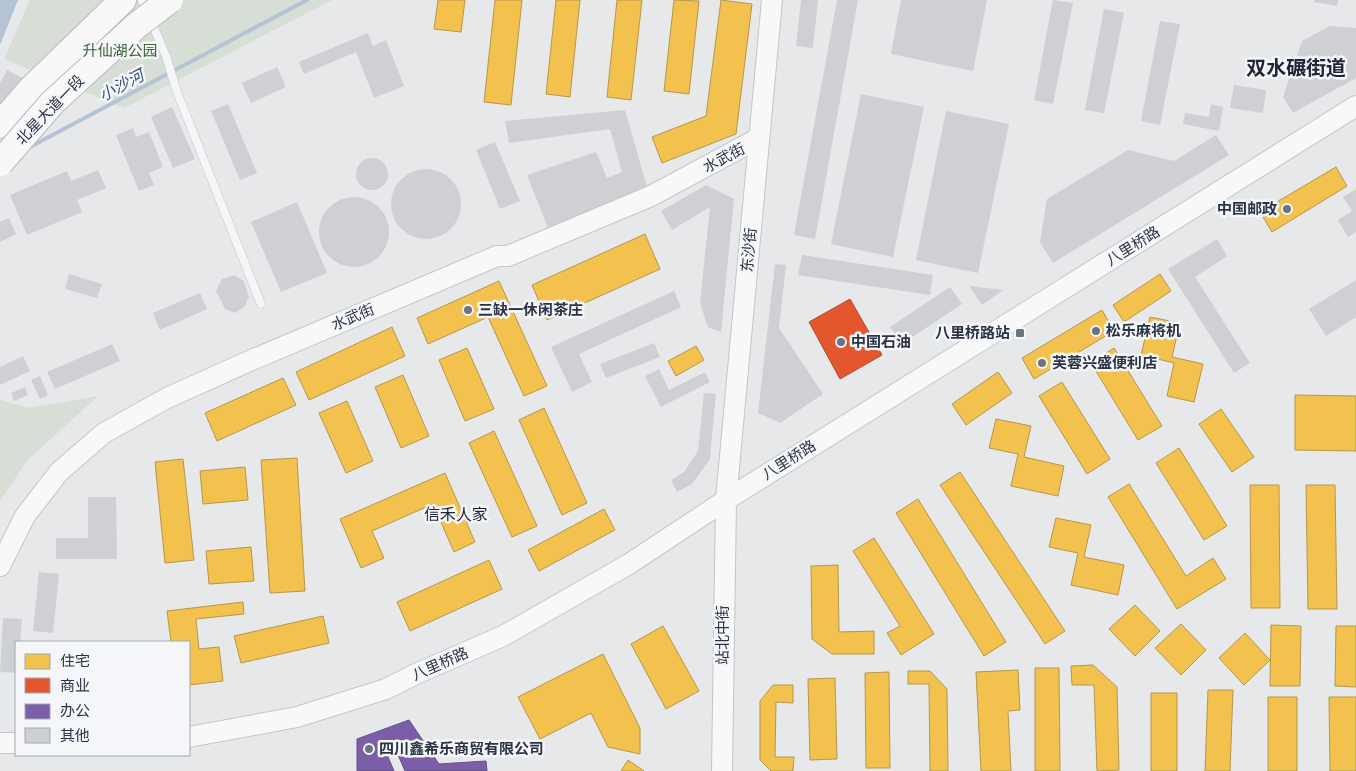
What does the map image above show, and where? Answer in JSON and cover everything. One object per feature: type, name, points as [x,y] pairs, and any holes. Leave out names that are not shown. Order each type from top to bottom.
[{"type":"highway","name":"北星大道一段","points":[[0,125],[30,89],[123,0]]},
{"type":"highway","name":"北星大道一段","points":[[0,163],[52,103],[136,26],[170,0]]},
{"type":"street","name":"东沙街","points":[[726,500],[772,0]]},
{"type":"street","name":"八里桥路","points":[[190,738],[298,717],[386,689],[503,636],[629,564],[726,500],[1356,106]]},
{"type":"street","name":"水武街","points":[[0,566],[25,516],[59,472],[104,433],[159,402],[254,359],[497,256],[508,256],[651,196],[759,138]]},
{"type":"street","name":"站北中街","points":[[722,771],[726,500]]},
{"type":"street","points":[[0,743],[15,744]]},
{"type":"lane","points":[[142,0],[166,56],[177,92],[261,304]]},
{"type":"green space","name":"升仙湖公园","points":[[30,0],[332,0],[124,108],[4,59]]},
{"type":"green space","points":[[98,396],[27,461],[0,501],[0,400],[29,408]]},
{"type":"water","points":[[0,0],[18,0],[0,45]]},
{"type":"building: 住宅","points":[[438,0],[465,0],[461,32],[434,29]]},
{"type":"building: 住宅","points":[[495,0],[522,0],[511,105],[484,102]]},
{"type":"building: 住宅","points":[[556,0],[580,0],[570,97],[546,94]]},
{"type":"building: 住宅","points":[[617,0],[642,0],[631,100],[607,97]]},
{"type":"building: 住宅","points":[[674,0],[699,1],[689,94],[664,91]]},
{"type":"building: 住宅","points":[[721,0],[752,4],[736,134],[662,163],[652,137],[706,116]]},
{"type":"building: 住宅","points":[[1336,167],[1347,186],[1272,232],[1260,212]]},
{"type":"building: 住宅","points":[[645,234],[660,269],[547,320],[532,285]]},
{"type":"building: 住宅","points":[[1160,274],[1171,291],[1124,322],[1113,305]]},
{"type":"building: 住宅","points":[[499,281],[547,386],[524,396],[488,317],[428,344],[417,318]]},
{"type":"building: 住宅","points":[[1102,310],[1114,331],[1034,379],[1022,358]]},
{"type":"building: 住宅","points":[[1150,317],[1180,323],[1172,357],[1203,364],[1194,402],[1167,396],[1174,363],[1141,355]]},
{"type":"building: 住宅","points":[[392,327],[405,356],[309,400],[296,372]]},
{"type":"building: 住宅","points":[[696,346],[704,360],[676,376],[668,361]]},
{"type":"building: 住宅","points":[[467,348],[494,409],[465,421],[439,360]]},
{"type":"building: 住宅","points":[[1114,348],[1162,426],[1138,440],[1091,363]]},
{"type":"building: 住宅","points":[[998,372],[1012,393],[966,425],[952,404]]},
{"type":"building: 住宅","points":[[403,375],[429,436],[401,448],[375,387]]},
{"type":"building: 住宅","points":[[283,378],[296,405],[217,441],[205,413]]},
{"type":"building: 住宅","points":[[1062,382],[1110,459],[1087,474],[1039,396]]},
{"type":"building: 住宅","points":[[1295,395],[1356,396],[1356,451],[1295,450]]},
{"type":"building: 住宅","points":[[347,401],[373,461],[346,473],[319,413]]},
{"type":"building: 住宅","points":[[544,408],[587,503],[562,515],[519,420]]},
{"type":"building: 住宅","points":[[1221,409],[1254,457],[1232,472],[1199,424]]},
{"type":"building: 住宅","points":[[996,419],[1031,426],[1024,457],[1064,466],[1058,496],[1011,486],[1018,454],[989,448]]},
{"type":"building: 住宅","points":[[494,431],[537,526],[512,537],[469,443]]},
{"type":"building: 住宅","points":[[1179,448],[1227,526],[1204,540],[1156,463]]},
{"type":"building: 住宅","points":[[297,458],[305,591],[270,593],[261,460]]},
{"type":"building: 住宅","points":[[183,459],[194,560],[165,563],[155,462]]},
{"type":"building: 住宅","points":[[245,467],[248,500],[203,504],[200,471]]},
{"type":"building: 住宅","points":[[960,472],[1065,631],[1045,644],[940,485]]},
{"type":"building: 住宅","points":[[445,473],[475,542],[454,552],[433,504],[372,531],[384,558],[361,568],[340,519]]},
{"type":"building: 住宅","points":[[1129,484],[1186,576],[1213,558],[1226,579],[1177,609],[1108,497]]},
{"type":"building: 住宅","points":[[1250,485],[1279,485],[1280,608],[1251,608]]},
{"type":"building: 住宅","points":[[1306,485],[1335,485],[1337,609],[1308,609]]},
{"type":"building: 住宅","points":[[918,499],[1006,642],[984,656],[896,513]]},
{"type":"building: 住宅","points":[[604,509],[615,530],[539,571],[528,550]]},
{"type":"building: 住宅","points":[[1056,518],[1091,525],[1084,557],[1124,565],[1118,595],[1071,585],[1078,553],[1049,547]]},
{"type":"building: 住宅","points":[[874,538],[934,634],[901,655],[887,633],[900,626],[853,551]]},
{"type":"building: 住宅","points":[[251,547],[254,581],[209,584],[206,551]]},
{"type":"building: 住宅","points":[[489,560],[502,589],[410,631],[397,602]]},
{"type":"building: 住宅","points":[[838,565],[839,632],[874,631],[874,654],[832,654],[812,639],[811,566]]},
{"type":"building: 住宅","points":[[243,602],[244,614],[196,619],[199,649],[219,647],[223,681],[190,685],[190,641],[171,641],[167,611]]},
{"type":"building: 住宅","points":[[1135,605],[1160,631],[1135,656],[1109,629]]},
{"type":"building: 住宅","points":[[323,616],[329,643],[241,663],[234,636]]},
{"type":"building: 住宅","points":[[1181,624],[1206,650],[1181,675],[1155,648]]},
{"type":"building: 住宅","points":[[1271,625],[1301,626],[1300,686],[1270,686]]},
{"type":"building: 住宅","points":[[663,626],[699,691],[666,709],[631,644]]},
{"type":"building: 住宅","points":[[1336,626],[1356,626],[1356,687],[1335,686]]},
{"type":"building: 住宅","points":[[1245,633],[1270,660],[1244,685],[1219,658]]},
{"type":"building: 住宅","points":[[603,654],[640,728],[640,754],[608,747],[591,713],[540,739],[518,697]]},
{"type":"building: 住宅","points":[[1093,665],[1117,687],[1119,770],[1097,771],[1094,685],[1072,685],[1071,666]]},
{"type":"building: 住宅","points":[[1035,668],[1059,668],[1060,771],[1035,771]]},
{"type":"building: 住宅","points":[[1018,670],[1020,710],[1008,711],[1011,771],[981,771],[976,672]]},
{"type":"building: 住宅","points":[[908,671],[930,671],[947,689],[948,771],[930,771],[929,684],[908,684]]},
{"type":"building: 住宅","points":[[889,672],[890,768],[866,768],[865,673]]},
{"type":"building: 住宅","points":[[835,678],[837,759],[810,760],[808,679]]},
{"type":"building: 住宅","points":[[773,685],[793,685],[793,703],[776,702],[775,757],[794,757],[793,771],[771,771],[760,760],[760,701]]},
{"type":"building: 住宅","points":[[1208,690],[1233,690],[1230,771],[1205,771]]},
{"type":"building: 住宅","points":[[1151,693],[1177,693],[1177,771],[1151,771]]},
{"type":"building: 住宅","points":[[1268,697],[1297,697],[1297,771],[1268,771]]},
{"type":"building: 住宅","points":[[1329,697],[1356,697],[1356,771],[1330,771]]},
{"type":"building: 住宅","points":[[628,760],[644,771],[621,771]]},
{"type":"building: 商业","points":[[850,299],[882,355],[840,379],[809,322]]},
{"type":"building: 办公","points":[[409,720],[439,764],[486,761],[487,771],[405,771],[395,748],[386,752],[394,771],[357,771],[357,739]]},
{"type":"building: 其他","points":[[801,0],[818,0],[813,48],[796,46]]},
{"type":"building: 其他","points":[[837,0],[858,0],[815,239],[794,235]]},
{"type":"building: 其他","points":[[901,0],[987,0],[973,71],[891,54]]},
{"type":"building: 其他","points":[[1053,0],[1073,3],[1053,104],[1034,100]]},
{"type":"building: 其他","points":[[1314,0],[1338,0],[1337,6],[1314,2]]},
{"type":"building: 其他","points":[[1104,9],[1124,13],[1104,113],[1085,110]]},
{"type":"building: 其他","points":[[1160,21],[1180,24],[1160,125],[1141,121]]},
{"type":"building: 其他","points":[[1330,26],[1356,28],[1356,78],[1293,113],[1283,97],[1302,41]]},
{"type":"building: 其他","points":[[368,33],[373,46],[386,40],[404,86],[374,98],[356,52],[304,74],[299,62]]},
{"type":"building: 其他","points":[[277,67],[286,87],[251,103],[242,83]]},
{"type":"building: 其他","points":[[7,70],[23,78],[0,123],[0,83]]},
{"type":"building: 其他","points":[[1234,85],[1266,90],[1263,113],[1230,108]]},
{"type":"building: 其他","points":[[861,94],[924,107],[893,257],[831,244]]},
{"type":"building: 其他","points":[[228,104],[257,173],[240,180],[211,111]]},
{"type":"building: 其他","points":[[1211,104],[1223,107],[1219,131],[1183,124],[1185,113],[1209,117]]},
{"type":"building: 其他","points":[[172,107],[195,159],[173,168],[151,117]]},
{"type":"building: 其他","points":[[625,110],[647,187],[548,228],[527,175],[596,152],[607,178],[622,172],[610,129],[509,143],[505,121]]},
{"type":"building: 其他","points":[[946,111],[1009,124],[978,273],[916,260]]},
{"type":"building: 其他","points":[[133,128],[136,137],[149,132],[163,167],[149,173],[154,185],[139,191],[116,135]]},
{"type":"building: 其他","points":[[1216,135],[1229,155],[1053,263],[1040,242],[1047,199],[1128,150],[1174,161]]},
{"type":"building: 其他","points":[[495,142],[520,201],[500,209],[476,150]]},
{"type":"building: 其他","points":[[372,158],[378,159],[383,163],[387,168],[387,180],[383,185],[378,189],[372,190],[366,189],[361,185],[357,180],[356,174],[357,168],[361,163],[366,159]]},
{"type":"building: 其他","points":[[426,169],[445,175],[455,185],[461,204],[455,223],[445,233],[426,239],[407,233],[397,223],[391,204],[397,185],[407,175]]},
{"type":"building: 其他","points":[[98,170],[106,188],[77,200],[82,212],[27,235],[10,195],[67,171],[71,181]]},
{"type":"building: 其他","points":[[706,185],[734,199],[721,332],[708,327],[700,303],[710,207],[672,230],[661,211]]},
{"type":"building: 其他","points":[[1356,189],[1356,232],[1348,237],[1338,220],[1352,211],[1343,197]]},
{"type":"building: 其他","points":[[354,197],[373,203],[383,213],[389,232],[383,251],[373,261],[354,267],[335,261],[325,251],[319,232],[325,213],[335,203]]},
{"type":"building: 其他","points":[[297,202],[327,273],[281,292],[251,222]]},
{"type":"building: 其他","points":[[9,218],[16,234],[0,242],[0,222]]},
{"type":"building: 其他","points":[[1217,239],[1227,256],[1195,277],[1250,363],[1234,373],[1168,269]]},
{"type":"building: 其他","points":[[802,255],[933,275],[930,295],[798,275]]},
{"type":"building: 其他","points":[[775,264],[786,265],[779,328],[823,394],[780,423],[758,413]]},
{"type":"building: 其他","points":[[69,274],[102,284],[97,298],[65,289]]},
{"type":"building: 其他","points":[[234,275],[244,281],[249,297],[245,306],[235,313],[225,309],[216,291],[222,279]]},
{"type":"building: 其他","points":[[1356,280],[1356,317],[1326,336],[1309,309]]},
{"type":"building: 其他","points":[[969,286],[1003,290],[982,305]]},
{"type":"building: 其他","points":[[950,287],[962,304],[902,344],[890,327]]},
{"type":"building: 其他","points":[[674,291],[681,307],[579,354],[592,382],[572,392],[551,347]]},
{"type":"building: 其他","points":[[200,293],[207,309],[160,330],[153,313]]},
{"type":"building: 其他","points":[[654,343],[660,357],[606,378],[600,364]]},
{"type":"building: 其他","points":[[112,344],[120,361],[55,389],[47,372]]},
{"type":"building: 其他","points":[[23,356],[30,371],[0,385],[0,367]]},
{"type":"building: 其他","points":[[659,369],[669,390],[705,372],[710,382],[661,407],[645,376]]},
{"type":"building: 其他","points":[[40,376],[48,395],[40,399],[31,380]]},
{"type":"building: 其他","points":[[25,387],[28,395],[14,401],[11,393]]},
{"type":"building: 其他","points":[[704,393],[716,394],[710,459],[692,484],[677,492],[671,480],[684,472],[698,451]]},
{"type":"building: 其他","points":[[88,497],[116,497],[117,559],[56,559],[56,538],[88,538]]},
{"type":"building: 其他","points":[[39,572],[59,574],[53,633],[33,631]]},
{"type":"building: 其他","points":[[3,618],[22,619],[20,641],[15,641],[15,673],[0,672]]},
{"type":"waterway","name":"小沙河","points":[[28,148],[307,0]]},
{"type":"place","name":"中国邮政","points":[[1287,209]]},
{"type":"place","name":"三缺一休闲茶庄","points":[[468,310]]},
{"type":"place","name":"松乐麻将机","points":[[1096,331]]},
{"type":"place","name":"八里桥路站","points":[[1020,333]]},
{"type":"place","name":"中国石油","points":[[841,342]]},
{"type":"place","name":"芙蓉兴盛便利店","points":[[1042,363]]},
{"type":"place","name":"四川鑫希乐商贸有限公司","points":[[369,749]]},
{"type":"district","name":"双水碾街道","points":[[1296,68]]},
{"type":"district","name":"信禾人家","points":[[456,514]]}]
